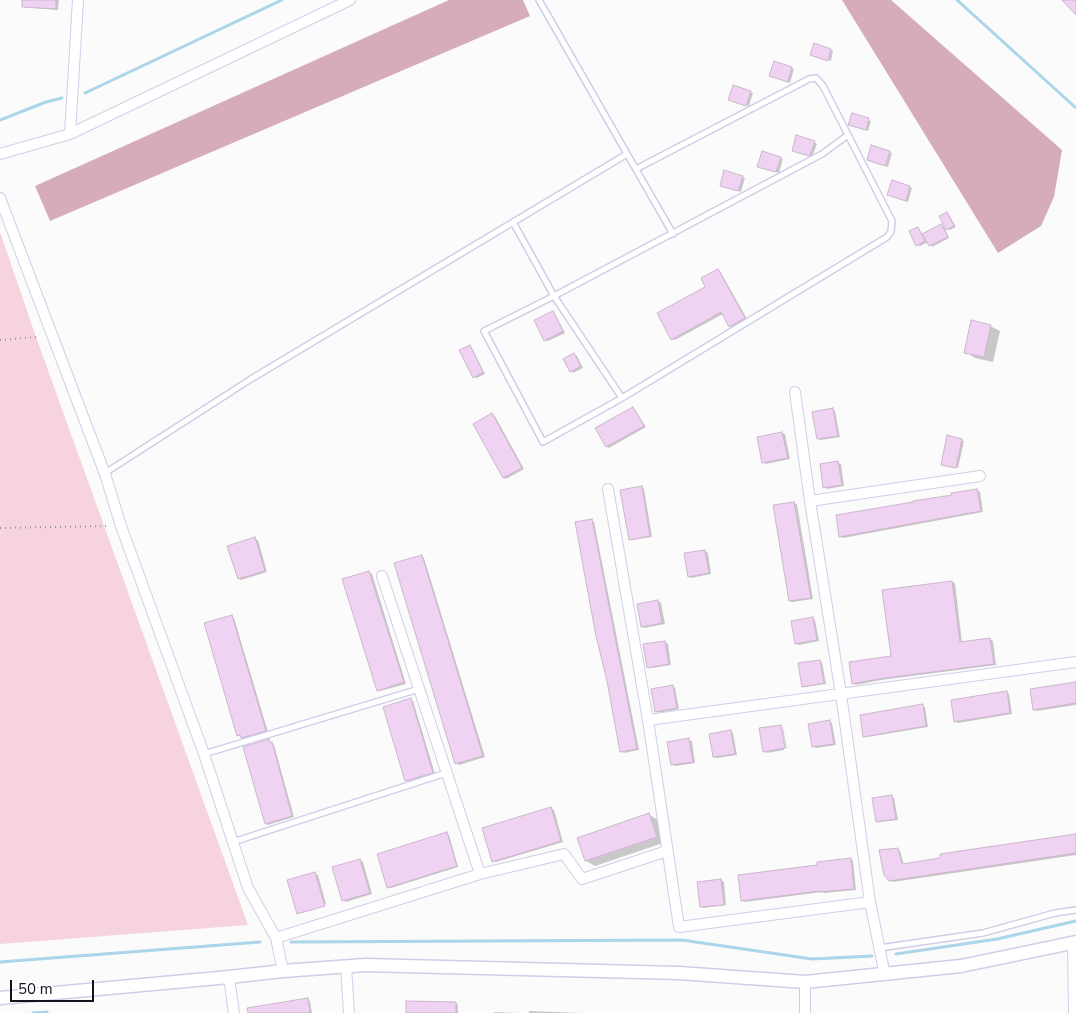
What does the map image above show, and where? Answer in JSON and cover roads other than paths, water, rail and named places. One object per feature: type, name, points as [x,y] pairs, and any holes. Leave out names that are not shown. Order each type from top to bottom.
[{"type":"street","points":[[70,134],[78,0]]},
{"type":"street","points":[[0,154],[70,134],[350,0]]},
{"type":"street","points":[[0,198],[104,474],[204,754],[248,888],[276,938],[283,971]]},
{"type":"street","points":[[795,392],[810,501],[841,694],[870,902],[885,975]]},
{"type":"street","points":[[810,501],[980,476]]},
{"type":"street","points":[[608,489],[648,720],[679,927],[870,902]]},
{"type":"street","points":[[382,576],[480,874]]},
{"type":"street","points":[[648,720],[1076,662]]},
{"type":"street","points":[[276,938],[480,874],[564,854],[582,879],[667,851]]},
{"type":"street","points":[[0,998],[365,965],[679,973],[804,982],[961,966],[1074,942],[1074,1013]]},
{"type":"street","points":[[346,967],[349,1013]]},
{"type":"street","points":[[229,977],[234,1013]]},
{"type":"street","points":[[804,982],[805,1013]]},
{"type":"lane","points":[[539,0],[673,234]]},
{"type":"lane","points":[[636,169],[809,79],[816,78],[822,86],[848,135],[892,221],[891,232],[887,237],[622,398],[543,442],[484,330],[673,234],[822,154],[848,135]]},
{"type":"lane","points":[[104,474],[251,378],[627,154]]},
{"type":"lane","points":[[513,222],[554,296],[622,398]]},
{"type":"lane","points":[[204,754],[419,689]]},
{"type":"lane","points":[[233,842],[446,773]]},
{"type":"lane","points":[[878,948],[983,933],[1055,912],[1076,910]]},
{"type":"waterway","points":[[85,93],[282,0]]},
{"type":"waterway","points":[[957,0],[1076,108]]},
{"type":"waterway","points":[[0,120],[46,102],[62,98]]},
{"type":"waterway","points":[[896,954],[997,939],[1076,921]]},
{"type":"waterway","points":[[291,942],[682,940],[812,959],[872,956]]},
{"type":"waterway","points":[[0,962],[260,942]]},
{"type":"waterway","points":[[33,1013],[47,1012]]}]
